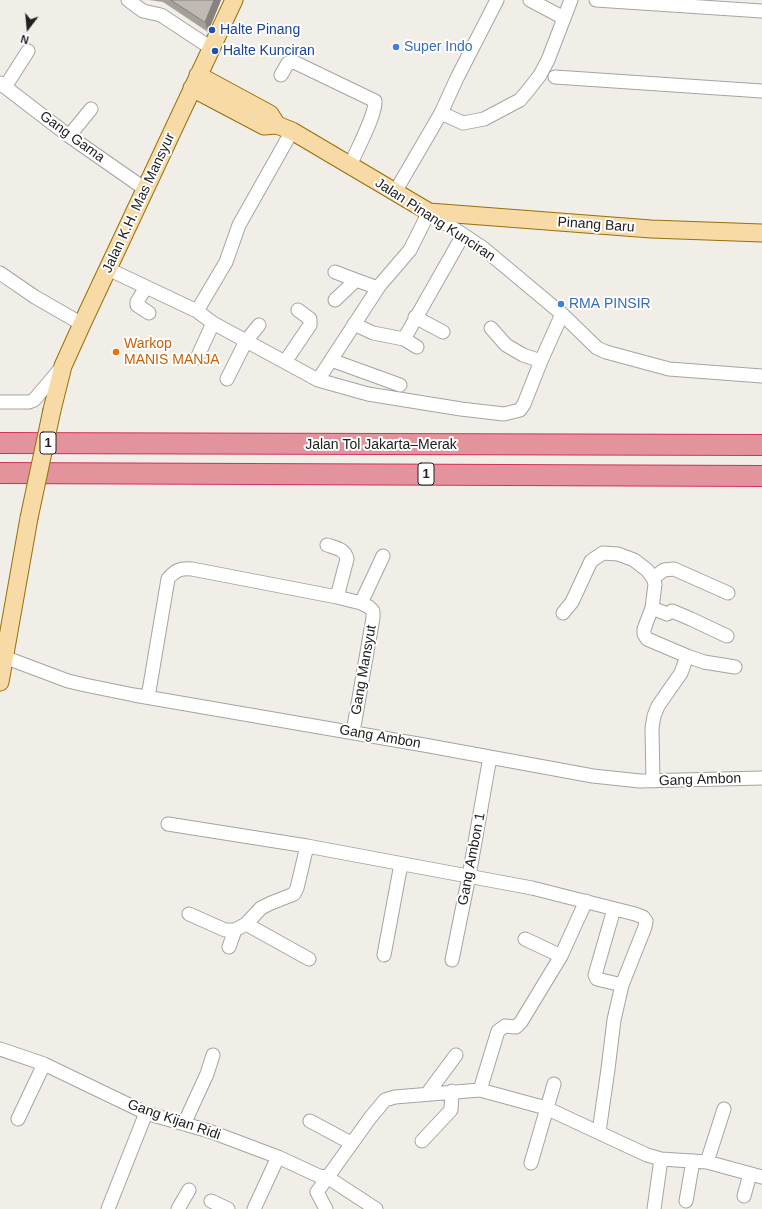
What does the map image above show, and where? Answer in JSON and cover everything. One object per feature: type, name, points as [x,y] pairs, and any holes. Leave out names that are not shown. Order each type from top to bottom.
[{"type":"highway","name":"Jalan Tol Jakarta–Merak","points":[[0,443],[762,445]]},
{"type":"highway","name":"Jalan Tol Jakarta–Merak","points":[[0,473],[762,476]]},
{"type":"main road","name":"Jalan K.H. Mas Mansyur","points":[[0,682],[29,518],[52,410],[64,366],[82,324],[234,0]]},
{"type":"main road","name":"Jalan Pinang Kunciran","points":[[195,82],[270,114],[285,128],[429,212]]},
{"type":"main road","name":"Pinang Baru","points":[[429,212],[651,229],[762,233]]},
{"type":"street","points":[[128,0],[143,11],[161,15],[211,48]]},
{"type":"street","points":[[395,192],[440,113],[497,0]]},
{"type":"street","points":[[530,0],[564,18]]},
{"type":"street","points":[[440,113],[463,123],[484,119],[520,100],[540,75],[548,60],[571,0]]},
{"type":"street","points":[[596,0],[762,11]]},
{"type":"street","points":[[3,85],[28,51]]},
{"type":"street","points":[[281,75],[288,63],[294,62],[375,101],[375,106],[350,166]]},
{"type":"street","points":[[555,77],[762,90]]},
{"type":"street","name":"Gang Gama","points":[[3,85],[69,136],[145,189]]},
{"type":"street","points":[[69,136],[91,109]]},
{"type":"street","points":[[197,311],[226,262],[239,225],[285,128]]},
{"type":"street","points":[[318,380],[378,288],[410,250],[429,212]]},
{"type":"street","name":"Jalan Pinang Kunciran","points":[[429,212],[483,248],[562,314],[597,348],[606,352],[670,369],[762,376]]},
{"type":"street","points":[[404,339],[415,317],[464,235]]},
{"type":"street","points":[[108,269],[197,311],[213,323],[318,380],[368,394],[504,414],[520,410],[524,404],[562,314]]},
{"type":"street","points":[[335,272],[378,288]]},
{"type":"street","points":[[0,273],[36,297],[82,324]]},
{"type":"street","points":[[335,300],[356,280]]},
{"type":"street","points":[[146,287],[137,302],[138,305],[150,313]]},
{"type":"street","points":[[285,362],[310,325],[310,319],[298,310]]},
{"type":"street","points":[[415,317],[443,332]]},
{"type":"street","points":[[197,358],[213,323]]},
{"type":"street","points":[[354,324],[373,333],[404,339],[417,347]]},
{"type":"street","points":[[227,379],[246,341],[259,325]]},
{"type":"street","points":[[491,328],[506,345],[522,355],[541,361]]},
{"type":"street","points":[[331,360],[400,385]]},
{"type":"street","points":[[0,402],[29,402],[34,400],[64,366]]},
{"type":"street","points":[[328,545],[343,550],[347,559],[337,597]]},
{"type":"street","points":[[563,613],[572,602],[591,562],[603,553],[618,554],[634,560],[647,570],[653,578],[655,584],[652,608],[644,629],[644,634],[647,639],[704,662],[735,667]]},
{"type":"street","points":[[360,604],[383,556]]},
{"type":"street","name":"Gang Mansyut","points":[[148,697],[168,579],[174,572],[182,568],[192,569],[337,597],[369,607],[373,611],[353,732]]},
{"type":"street","points":[[653,578],[664,570],[674,569],[728,593]]},
{"type":"street","points":[[652,608],[667,614],[672,611],[727,636]]},
{"type":"street","points":[[653,781],[652,728],[654,716],[658,706],[681,672],[688,656]]},
{"type":"street","name":"Gang Ambon","points":[[4,657],[68,681],[148,697],[353,732],[611,779],[653,781],[762,778]]},
{"type":"street","name":"Gang Ambon 1","points":[[452,960],[469,876],[490,757]]},
{"type":"street","points":[[168,824],[307,846],[542,890],[644,917],[646,921],[645,927],[622,985],[614,1020],[599,1132]]},
{"type":"street","points":[[229,947],[241,927],[261,908],[294,894],[297,888],[307,846]]},
{"type":"street","points":[[384,955],[401,864]]},
{"type":"street","points":[[480,1090],[498,1032],[505,1026],[516,1027],[521,1022],[561,956],[586,901]]},
{"type":"street","points":[[614,908],[595,975],[597,979],[622,985]]},
{"type":"street","points":[[189,914],[225,930],[241,927],[309,959]]},
{"type":"street","points":[[525,939],[561,956]]},
{"type":"street","name":"Gang Kijan Ridi","points":[[0,1049],[44,1064],[146,1113],[184,1124],[278,1157],[319,1176],[327,1177],[376,1209]]},
{"type":"street","points":[[184,1124],[207,1074],[213,1055]]},
{"type":"street","points":[[427,1094],[456,1055]]},
{"type":"street","points":[[18,1119],[44,1064]]},
{"type":"street","points":[[531,1163],[554,1084]]},
{"type":"street","points":[[326,1209],[317,1192],[385,1100],[395,1097],[452,1091],[480,1090],[546,1108],[647,1155],[661,1159],[707,1162],[756,1176],[744,1196]]},
{"type":"street","points":[[422,1141],[451,1110],[452,1091]]},
{"type":"street","points":[[707,1162],[724,1109]]},
{"type":"street","points":[[108,1209],[146,1113]]},
{"type":"street","points":[[310,1122],[351,1144]]},
{"type":"street","points":[[254,1209],[278,1157]]},
{"type":"street","points":[[654,1209],[661,1159]]},
{"type":"street","points":[[686,1201],[693,1161]]},
{"type":"street","points":[[178,1209],[189,1190]]},
{"type":"street","points":[[211,1200],[228,1209]]},
{"type":"building","points":[[171,0],[214,0],[205,22]]},
{"type":"place","name":"Halte Pinang","points":[[212,30]]},
{"type":"place","name":"Super Indo","points":[[396,47]]},
{"type":"place","name":"Halte Kunciran","points":[[215,51]]},
{"type":"place","name":"RMA PINSIR","points":[[561,304]]},
{"type":"place","name":"Warkop MANIS MANJA","points":[[116,352]]}]
